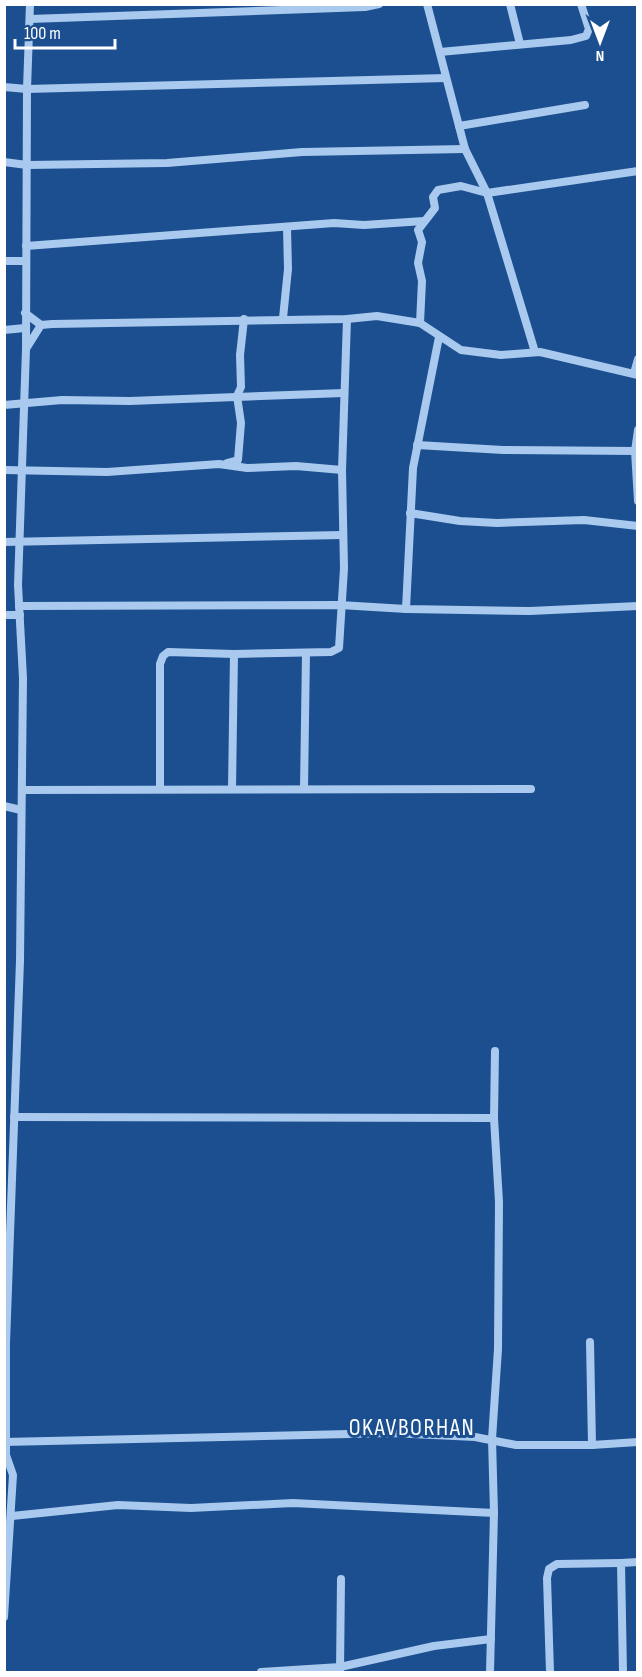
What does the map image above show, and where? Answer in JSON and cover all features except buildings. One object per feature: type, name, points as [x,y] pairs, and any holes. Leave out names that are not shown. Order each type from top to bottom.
[{"type":"street","points":[[4,1617],[13,1476],[6,1455],[5,1442],[6,1278],[21,961],[23,790],[19,606],[24,470],[27,90],[30,4]]},
{"type":"street","points":[[30,19],[365,7],[379,4]]},
{"type":"street","points":[[428,4],[465,149],[487,193],[535,352]]},
{"type":"street","points":[[510,4],[520,44]]},
{"type":"street","points":[[440,52],[571,40],[586,36],[590,29],[580,4]]},
{"type":"street","points":[[4,87],[27,90],[446,78]]},
{"type":"street","points":[[459,126],[585,105]]},
{"type":"street","points":[[4,162],[27,165],[167,163],[302,152],[465,149]]},
{"type":"street","points":[[420,323],[422,281],[418,262],[422,242],[418,230],[435,208],[434,197],[438,190],[461,186],[487,193],[638,171]]},
{"type":"street","points":[[26,246],[334,223],[364,225],[424,221]]},
{"type":"street","points":[[283,318],[288,269],[287,228]]},
{"type":"street","points":[[4,261],[26,261]]},
{"type":"street","points":[[25,313],[41,325],[283,318],[347,319],[377,316],[420,323],[461,350],[501,355],[535,352],[636,374],[638,359]]},
{"type":"street","points":[[122,469],[231,463],[238,460],[241,423],[237,396],[241,387],[240,355],[244,319]]},
{"type":"street","points":[[160,789],[160,664],[163,656],[168,652],[306,653],[331,652],[339,648],[341,642],[342,470],[347,319]]},
{"type":"street","points":[[26,350],[41,325]]},
{"type":"street","points":[[4,330],[25,328]]},
{"type":"street","points":[[406,609],[410,513],[417,445],[439,337]]},
{"type":"street","points":[[4,405],[62,400],[130,401],[344,393]]},
{"type":"street","points":[[638,430],[635,451],[638,501]]},
{"type":"street","points":[[417,445],[503,450],[635,451]]},
{"type":"street","points":[[4,470],[107,472],[219,464],[247,468],[296,466],[342,470]]},
{"type":"street","points":[[410,513],[460,521],[497,523],[584,520],[638,526]]},
{"type":"street","points":[[4,542],[343,535]]},
{"type":"street","points":[[19,606],[340,605],[406,609],[530,611],[638,606]]},
{"type":"street","points":[[4,615],[20,615]]},
{"type":"street","points":[[304,789],[306,653]]},
{"type":"street","points":[[232,789],[234,654]]},
{"type":"street","points":[[23,790],[531,789]]},
{"type":"street","points":[[4,806],[21,810]]},
{"type":"street","points":[[490,1672],[494,1513],[492,1439],[498,1349],[499,1214],[494,1118],[495,1051]]},
{"type":"street","points":[[14,1117],[494,1118]]},
{"type":"street","points":[[590,1342],[592,1445]]},
{"type":"street","points":[[5,1442],[392,1433],[492,1439],[516,1445],[592,1445],[638,1442]]},
{"type":"street","points":[[12,1516],[118,1505],[191,1508],[293,1503],[494,1513]]},
{"type":"street","points":[[550,1672],[549,1569],[556,1564],[638,1562]]},
{"type":"street","points":[[621,1563],[623,1672]]},
{"type":"street","points":[[340,1670],[341,1579]]},
{"type":"street","points":[[261,1672],[300,1668],[340,1670],[434,1646],[491,1639]]},
{"type":"district","name":"OKAVBORHAN","points":[[412,1427]]}]
